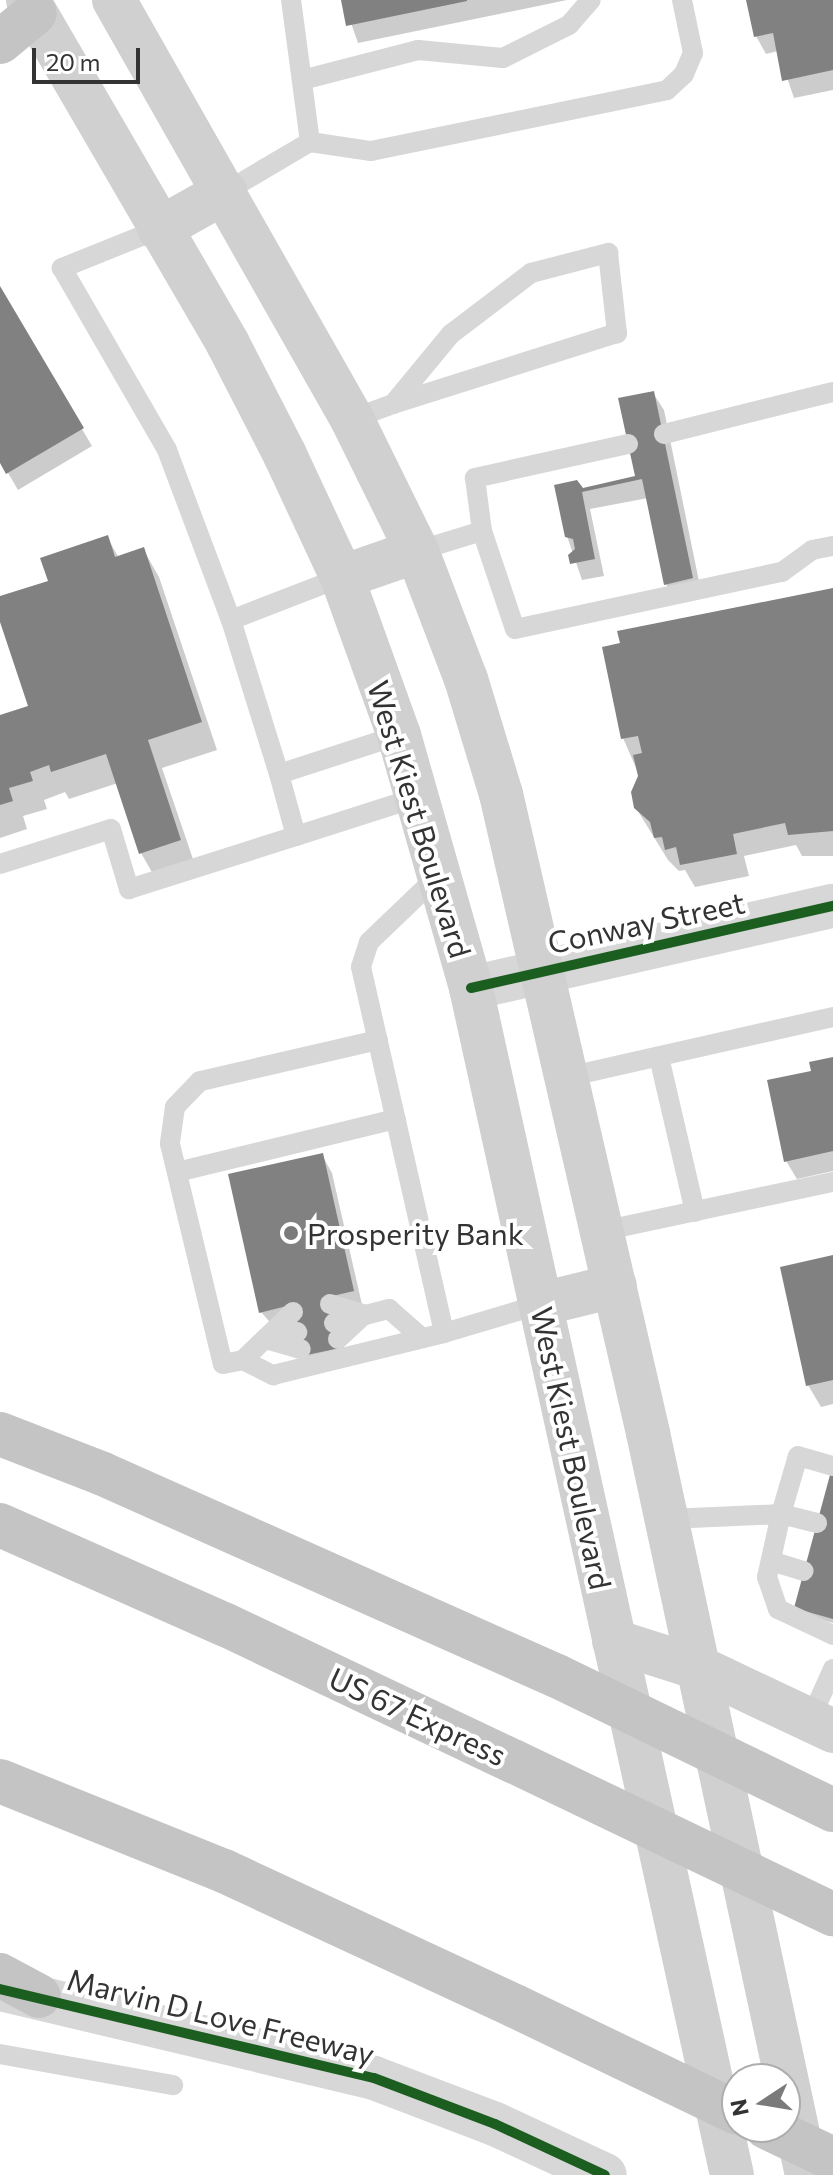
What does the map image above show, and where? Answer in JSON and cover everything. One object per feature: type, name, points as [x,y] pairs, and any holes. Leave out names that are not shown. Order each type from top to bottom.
[{"type":"highway","points":[[0,42],[38,4]]},
{"type":"highway","points":[[0,1434],[103,1474],[557,1676],[833,1810]]},
{"type":"highway","name":"US 67 Express","points":[[0,1525],[226,1625],[833,1914]]},
{"type":"highway","points":[[0,1781],[224,1871],[721,2105]]},
{"type":"highway","points":[[0,1975],[20,1992]]},
{"type":"highway","points":[[800,2143],[833,2159]]},
{"type":"main road","points":[[114,0],[352,419],[417,551],[466,679],[501,794],[615,1286],[702,1669],[807,2175]]},
{"type":"main road","name":"West Kiest Boulevard","points":[[38,4],[159,229],[228,344],[342,577],[399,735],[471,988],[732,2175]]},
{"type":"main road","points":[[159,229],[225,192]]},
{"type":"main road","points":[[342,577],[417,551]]},
{"type":"main road","points":[[541,1304],[615,1286]]},
{"type":"main road","points":[[614,1641],[702,1669],[822,1726]]},
{"type":"street","name":"Conway Street","points":[[471,988],[542,969],[833,906]]},
{"type":"street","name":"Marvin D Love Freeway","points":[[20,1992],[374,2078],[495,2124],[605,2175]]},
{"type":"lane","points":[[291,0],[310,142]]},
{"type":"lane","points":[[302,80],[418,50],[503,58],[569,25],[591,0]]},
{"type":"lane","points":[[225,192],[310,142],[371,151],[667,90],[684,74],[693,53],[682,0]]},
{"type":"lane","points":[[159,229],[62,268],[167,450],[231,620],[296,836]]},
{"type":"lane","points":[[352,419],[617,333],[608,253],[531,273],[451,334],[393,404]]},
{"type":"lane","points":[[664,434],[833,392]]},
{"type":"lane","points":[[628,444],[475,478],[482,531],[515,629],[782,572],[812,550],[833,546]]},
{"type":"lane","points":[[417,551],[482,531]]},
{"type":"lane","points":[[231,620],[342,577]]},
{"type":"lane","points":[[279,774],[399,735]]},
{"type":"lane","points":[[0,864],[111,829],[129,889],[418,797]]},
{"type":"lane","points":[[440,874],[369,942],[361,967],[444,1333]]},
{"type":"lane","points":[[567,1077],[833,1017]]},
{"type":"lane","points":[[297,1331],[265,1339],[243,1360],[223,1364],[170,1144],[175,1107],[200,1081],[378,1040]]},
{"type":"lane","points":[[659,1057],[695,1212]]},
{"type":"lane","points":[[177,1172],[396,1119]]},
{"type":"lane","points":[[602,1231],[833,1182]]},
{"type":"lane","points":[[243,1360],[273,1375],[444,1333],[541,1304]]},
{"type":"lane","points":[[365,1315],[334,1322],[389,1309],[422,1338]]},
{"type":"lane","points":[[833,1466],[798,1456],[767,1577],[778,1609],[833,1635]]},
{"type":"lane","points":[[668,1519],[781,1514],[817,1523]]},
{"type":"lane","points":[[771,1561],[804,1571]]},
{"type":"lane","points":[[822,1726],[833,1669]]},
{"type":"lane","points":[[0,2054],[173,2085]]},
{"type":"building","points":[[341,0],[467,0],[467,1],[346,26]]},
{"type":"building","points":[[746,0],[833,0],[833,70],[782,81],[773,33],[754,37]]},
{"type":"building","points":[[0,286],[84,428],[6,474],[0,463]]},
{"type":"building","points":[[654,391],[693,578],[664,585],[642,479],[582,492],[595,559],[570,564],[568,555],[575,549],[573,539],[565,537],[554,485],[577,480],[583,488],[635,476],[618,398]]},
{"type":"building","points":[[108,535],[115,557],[144,547],[202,722],[148,740],[181,840],[139,854],[106,754],[51,772],[49,765],[30,772],[33,781],[9,788],[13,801],[0,805],[0,715],[28,706],[0,622],[0,596],[48,581],[40,558]]},
{"type":"building","points":[[833,588],[833,831],[788,835],[785,823],[733,834],[737,854],[680,865],[676,847],[665,850],[662,837],[654,838],[650,822],[634,808],[631,792],[638,776],[633,755],[642,753],[638,736],[621,739],[602,647],[620,643],[617,631]]},
{"type":"building","points":[[833,1057],[833,1151],[784,1162],[767,1080],[811,1071],[809,1062]]},
{"type":"building","name":"Prosperity Bank","points":[[323,1153],[354,1291],[328,1297],[340,1348],[302,1356],[291,1305],[259,1313],[228,1174]]},
{"type":"building","points":[[833,1255],[833,1380],[806,1386],[780,1267]]},
{"type":"building","points":[[830,1475],[833,1476],[833,1619],[794,1608]]},
{"type":"cycle path","points":[[471,988],[833,906]]},
{"type":"cycle path","points":[[0,1989],[374,2078],[495,2124],[605,2175]]},
{"type":"place","name":"Prosperity Bank","points":[[291,1233]]}]
